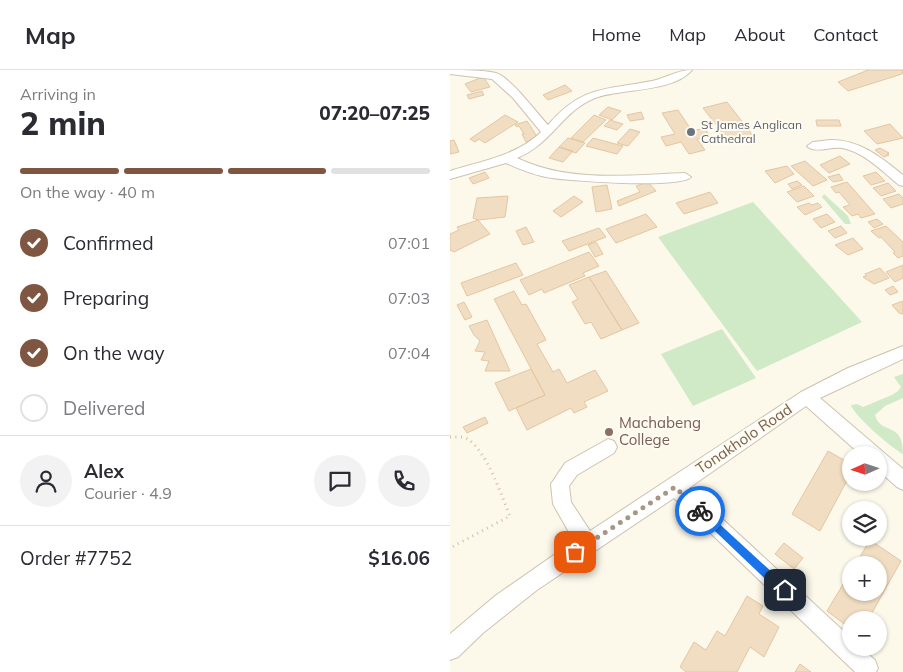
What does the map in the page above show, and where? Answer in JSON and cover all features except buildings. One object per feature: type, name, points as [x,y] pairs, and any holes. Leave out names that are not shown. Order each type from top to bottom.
[{"type":"street","points":[[450,175],[506,158],[528,149],[539,141],[565,111],[590,96],[605,91],[670,79],[687,70]]},
{"type":"street","points":[[450,72],[495,76],[517,96],[547,132]]},
{"type":"street","points":[[813,146],[839,144],[858,149],[887,168],[903,182]]},
{"type":"street","points":[[506,158],[530,170],[559,175],[618,178],[685,177]]},
{"type":"street","name":"Tonakholo Road","points":[[450,649],[477,622],[587,544],[675,487],[728,448],[807,397],[903,352]]},
{"type":"street","points":[[807,397],[864,446]]},
{"type":"street","points":[[587,544],[562,504],[560,484],[571,469],[608,447]]},
{"type":"street","points":[[888,468],[903,481]]},
{"type":"street","points":[[675,487],[867,668]]},
{"type":"path","points":[[450,437],[462,437],[470,441],[490,472],[510,516],[450,548]]},
{"type":"green space","points":[[824,194],[848,216],[851,224],[845,224],[822,197]]},
{"type":"green space","points":[[753,202],[862,322],[757,371],[658,237]]},
{"type":"green space","points":[[722,329],[756,378],[693,406],[661,354]]},
{"type":"green space","points":[[903,374],[903,398],[885,406],[875,415],[882,425],[896,432],[902,443],[903,454],[866,424],[853,410],[851,405],[857,404],[863,407],[892,395],[901,387],[894,377]]},
{"type":"way so far","points":[[575,552],[675,487],[700,511]]},
{"type":"place","name":"St James Anglican Cathedral","points":[[691,132]]},
{"type":"place","name":"Machabeng College","points":[[609,432]]},
{"type":"route","points":[[700,511],[785,590]]}]
